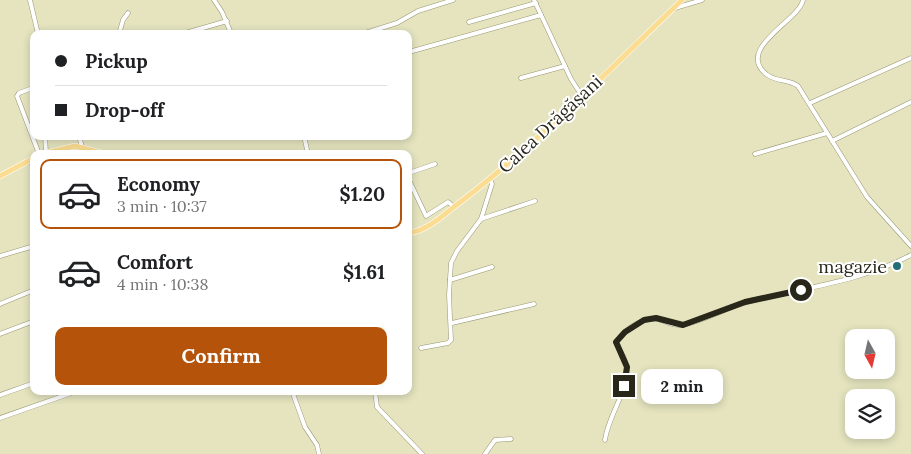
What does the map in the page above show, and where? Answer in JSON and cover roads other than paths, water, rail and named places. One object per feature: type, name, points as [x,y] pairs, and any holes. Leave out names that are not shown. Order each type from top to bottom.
[{"type":"main road","name":"Calea Drăgășani","points":[[412,233],[428,226],[490,179],[582,96],[682,0]]},
{"type":"main road","points":[[54,150],[66,147],[82,147],[92,150]]},
{"type":"main road","points":[[0,176],[30,161]]},
{"type":"street","points":[[30,0],[37,30]]},
{"type":"street","points":[[214,0],[227,21],[230,30]]},
{"type":"street","points":[[375,30],[397,23],[418,10],[454,0]]},
{"type":"street","points":[[673,9],[702,0]]},
{"type":"street","points":[[803,0],[795,15],[781,24],[761,50],[759,58],[762,70],[766,74],[794,83],[802,90],[867,197],[911,246]]},
{"type":"street","points":[[469,22],[535,2],[565,66],[582,96]]},
{"type":"street","points":[[120,30],[123,20],[128,13]]},
{"type":"street","points":[[412,51],[541,15]]},
{"type":"street","points":[[196,30],[227,21]]},
{"type":"street","points":[[810,103],[911,58]]},
{"type":"street","points":[[521,78],[565,66]]},
{"type":"street","points":[[30,89],[19,93],[17,96],[30,124]]},
{"type":"street","points":[[832,140],[911,102]]},
{"type":"street","points":[[755,154],[827,132]]},
{"type":"street","points":[[80,140],[82,147]]},
{"type":"street","points":[[412,172],[435,164]]},
{"type":"street","points":[[421,348],[448,344],[452,340],[452,323],[449,307],[453,257],[481,219],[492,184],[490,179]]},
{"type":"street","points":[[412,186],[426,216],[448,202],[454,207]]},
{"type":"street","points":[[481,219],[535,201]]},
{"type":"street","points":[[907,241],[911,238]]},
{"type":"street","points":[[0,256],[30,247]]},
{"type":"street","points":[[605,440],[610,416],[627,375],[625,361],[616,342],[634,326],[644,320],[656,318],[683,325],[745,302],[780,296],[875,270],[911,255]]},
{"type":"street","points":[[450,280],[492,267]]},
{"type":"street","points":[[0,304],[30,292]]},
{"type":"street","points":[[452,323],[534,304]]},
{"type":"street","points":[[0,334],[30,323]]},
{"type":"street","points":[[0,396],[30,385]]},
{"type":"street","points":[[0,418],[66,395]]},
{"type":"street","points":[[293,395],[300,417],[317,445],[319,454]]},
{"type":"street","points":[[376,395],[377,407],[422,454]]},
{"type":"street","points":[[485,454],[494,440],[511,439]]},
{"type":"place","name":"magazie","points":[[897,266]]}]
